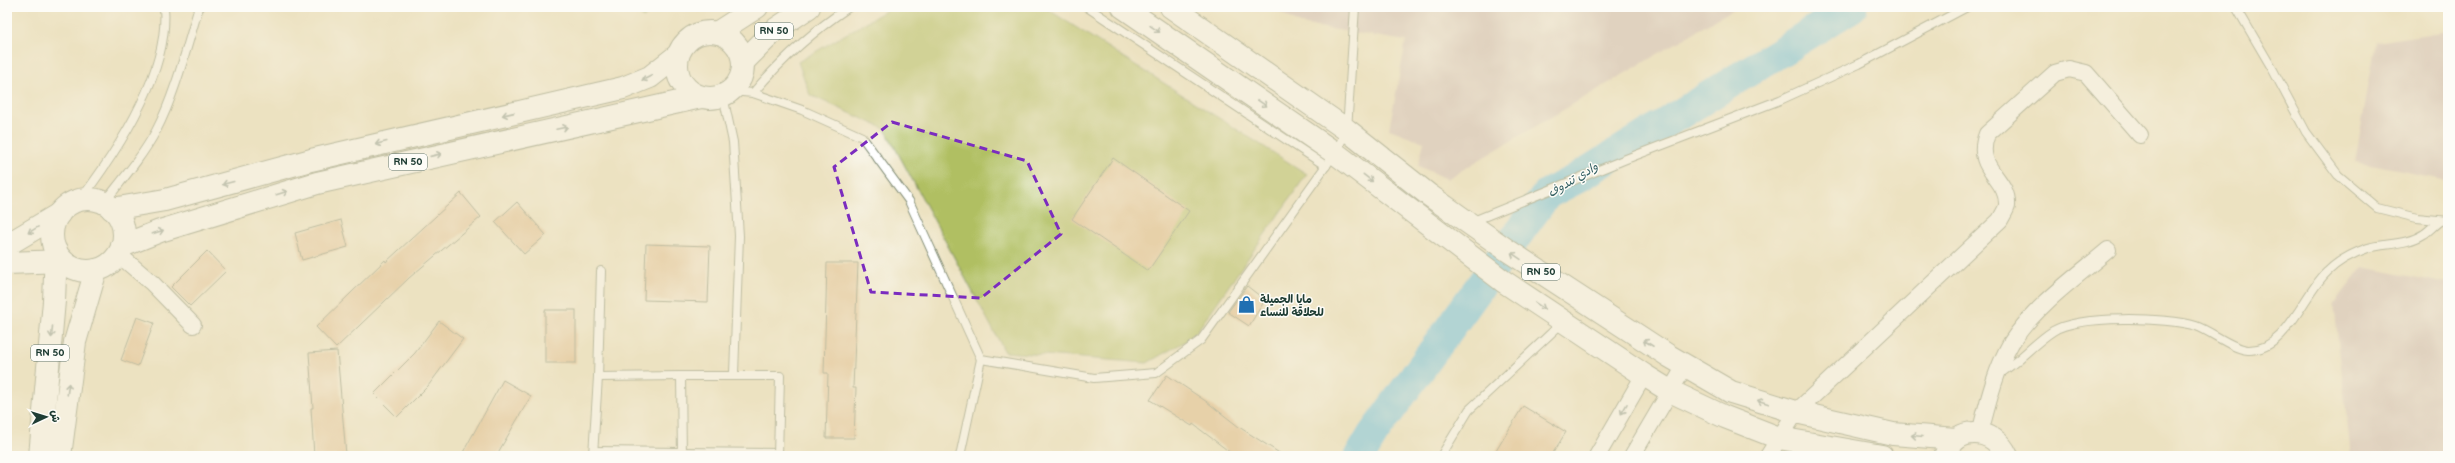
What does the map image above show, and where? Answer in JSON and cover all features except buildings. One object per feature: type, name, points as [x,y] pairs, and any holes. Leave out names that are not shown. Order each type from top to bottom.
[{"type":"main road","name":"RN 50","points":[[718,32],[757,7]]},
{"type":"main road","name":"RN 50","points":[[744,61],[776,29],[809,7]]},
{"type":"main road","name":"RN 50","points":[[1123,7],[1331,160],[1503,281],[1670,391],[1725,417],[1779,438],[1882,456]]},
{"type":"main road","name":"RN 50","points":[[1171,7],[1347,130],[1430,195],[1469,223],[1685,366],[1731,392],[1796,412],[1950,448]]},
{"type":"main road","points":[[718,32],[736,43],[744,61],[743,72],[739,83],[727,94],[712,99],[700,97],[684,85],[677,66],[678,55],[690,39],[699,34],[718,32]]},
{"type":"main road","name":"RN 50","points":[[108,206],[165,200],[311,160],[623,88],[650,77],[678,55]]},
{"type":"main road","name":"RN 50","points":[[120,250],[160,231],[316,182],[700,97]]},
{"type":"main road","points":[[7,245],[58,214],[72,202],[93,199],[108,206],[123,226],[120,250],[112,261],[96,270],[78,270],[58,257],[52,238],[53,226],[58,214]]},
{"type":"main road","points":[[7,263],[58,257]]},
{"type":"main road","name":"RN 50","points":[[40,456],[58,257]]},
{"type":"main road","points":[[33,261],[48,279],[54,301]]},
{"type":"main road","name":"RN 50","points":[[60,456],[75,342],[96,270]]},
{"type":"main road","points":[[1950,448],[1967,433],[1980,433],[1993,437],[2002,447],[2006,456]]},
{"type":"street","points":[[1768,456],[1796,412],[2000,220],[2007,206],[2005,192],[1984,158],[1982,146],[1987,134],[2055,73],[2069,69],[2086,73],[2140,136]]},
{"type":"street","points":[[120,250],[193,325]]},
{"type":"street","points":[[1980,433],[1996,375],[2012,343],[2030,318],[2108,250]]},
{"type":"street","points":[[1632,456],[1685,366]]},
{"type":"street","points":[[1597,456],[1644,375]]},
{"type":"lane","points":[[81,200],[124,136],[152,74],[162,46],[165,21],[164,7]]},
{"type":"lane","points":[[108,206],[157,129],[179,71],[199,7]]},
{"type":"lane","points":[[753,93],[785,58],[816,29],[849,7]]},
{"type":"lane","points":[[1087,7],[1331,160]]},
{"type":"lane","points":[[981,359],[1094,378],[1156,373],[1202,340],[1331,160],[1347,130],[1355,7]]},
{"type":"lane","points":[[1469,223],[1626,158],[1780,100],[1859,64],[1967,7]]},
{"type":"lane","points":[[2236,7],[2273,70],[2306,132],[2338,175],[2376,208],[2417,218],[2444,221]]},
{"type":"lane","points":[[734,374],[739,236],[733,142],[727,94],[753,93],[802,110],[862,137],[909,201],[981,359],[960,456]]},
{"type":"lane","points":[[1996,375],[2012,366],[2054,331],[2075,323],[2162,319],[2196,326],[2247,350],[2260,348],[2273,342],[2288,326],[2326,273],[2344,258],[2369,248],[2394,244],[2423,235],[2444,221]]},
{"type":"lane","points":[[598,377],[734,374],[780,376],[778,455],[593,454],[598,377],[600,271]]},
{"type":"lane","points":[[1441,456],[1469,410],[1563,321]]},
{"type":"lane","points":[[682,376],[682,455]]},
{"type":"highlighted area","points":[[892,122],[1027,161],[1061,234],[981,298],[871,292],[834,167]]},
{"type":"shaded area","points":[[1271,7],[1737,7],[1447,179],[1418,166],[1424,142],[1389,129],[1406,41],[1300,24]]},
{"type":"shaded area","points":[[2448,31],[2448,180],[2355,162],[2376,42]]},
{"type":"shaded area","points":[[2363,267],[2448,284],[2448,456],[2351,456],[2334,304]]},
{"type":"green space","points":[[634,7],[656,7],[643,18]]},
{"type":"green space","points":[[892,7],[1044,7],[1307,174],[1193,337],[1147,363],[1005,352],[885,129],[810,95],[798,62]]},
{"type":"waterway","name":"وادي تندوف","points":[[1360,456],[1373,434],[1547,194],[1574,180],[1852,7]]},
{"type":"place","name":"مايا الجميلة للحلاقة للنساء","points":[[1247,305]]}]
